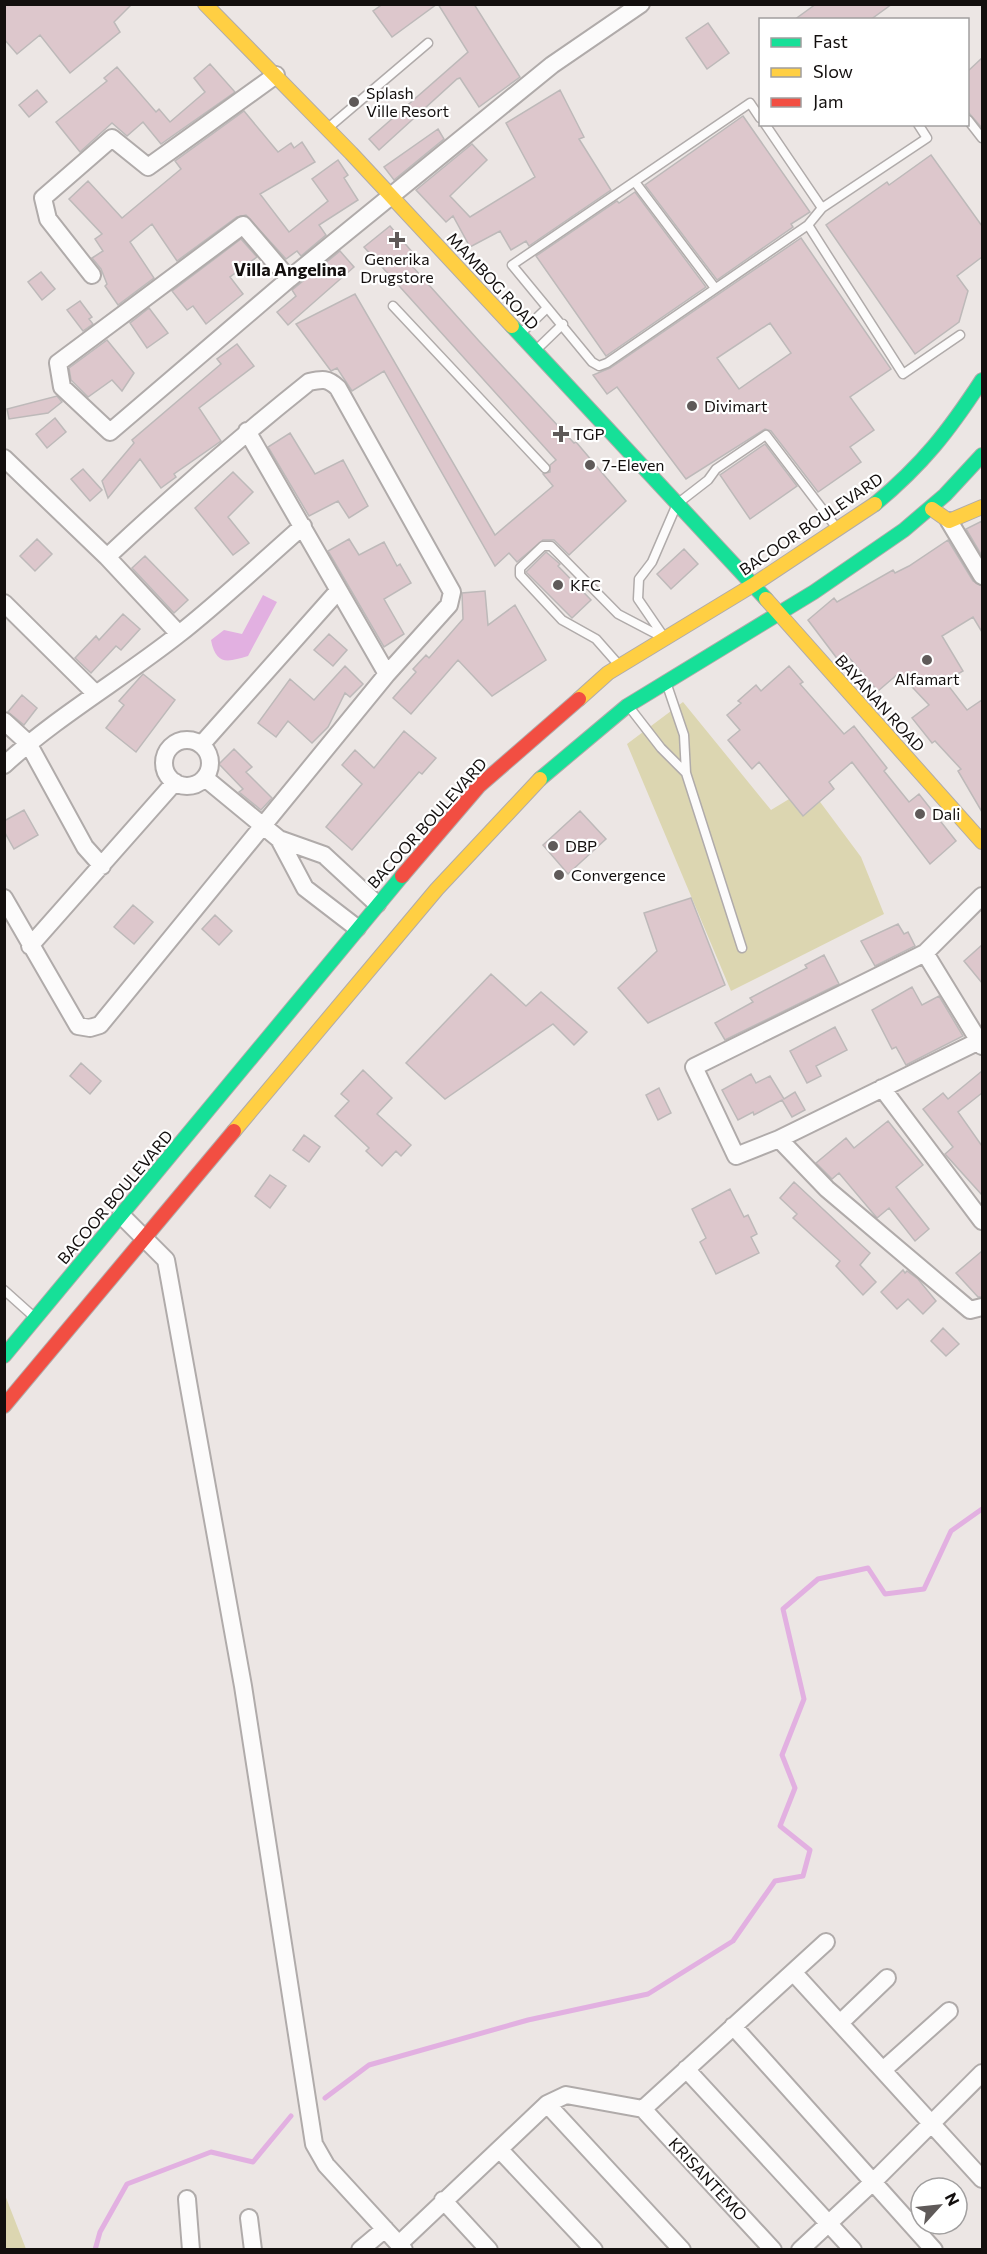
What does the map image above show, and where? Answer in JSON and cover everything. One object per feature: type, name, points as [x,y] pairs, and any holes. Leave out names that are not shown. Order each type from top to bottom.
[{"type":"main road","name":"MAMBOG ROAD","points":[[214,7],[753,585]]},
{"type":"main road","name":"BACOOR BOULEVARD","points":[[4,1356],[377,903],[479,786],[589,687],[753,585],[838,530],[883,497],[924,460],[953,425],[982,380]]},
{"type":"main road","points":[[4,1406],[478,843],[556,766],[628,706],[890,543],[932,509],[982,455]]},
{"type":"main road","points":[[932,509],[949,521],[982,507]]},
{"type":"main road","name":"BAYANAN ROAD","points":[[753,585],[982,842]]},
{"type":"street","points":[[289,279],[243,225],[58,363],[62,387],[110,432],[289,279],[552,64],[641,4]]},
{"type":"street","points":[[92,275],[48,219],[43,198],[112,138],[148,167],[276,75]]},
{"type":"street","points":[[4,898],[78,1026],[90,1028],[99,1025],[387,674],[449,606],[452,592],[338,388],[331,381],[309,382],[247,431],[107,557]]},
{"type":"street","points":[[247,431],[387,674]]},
{"type":"street","points":[[4,458],[107,557],[179,634]]},
{"type":"street","points":[[949,521],[982,576]]},
{"type":"street","points":[[4,765],[28,743],[179,634],[303,526]]},
{"type":"street","points":[[201,745],[338,591]]},
{"type":"street","points":[[4,603],[95,693]]},
{"type":"street","points":[[4,721],[28,743],[85,847],[102,866]]},
{"type":"street","points":[[180,741],[195,742],[201,745],[206,750],[210,764],[205,778],[194,785],[175,782],[166,771],[165,756],[180,741]]},
{"type":"street","points":[[205,778],[279,839],[305,888],[357,928]]},
{"type":"street","points":[[30,946],[175,782]]},
{"type":"street","points":[[279,839],[324,855],[377,903]]},
{"type":"street","points":[[925,953],[980,1044],[736,1156],[694,1067],[925,953],[982,896]]},
{"type":"street","points":[[882,1088],[982,1221]]},
{"type":"street","points":[[779,1138],[827,1189],[970,1310],[982,1307]]},
{"type":"street","points":[[121,1215],[147,1238],[166,1260],[243,1686],[314,2144],[326,2165],[402,2247],[443,2200],[500,2150],[547,2104],[566,2095],[643,2109],[826,1942]]},
{"type":"street","points":[[793,1971],[931,2122],[980,2170]]},
{"type":"street","points":[[840,2023],[887,1978]]},
{"type":"street","points":[[883,2070],[949,2011]]},
{"type":"street","points":[[733,2026],[934,2250]]},
{"type":"street","points":[[686,2069],[853,2250]]},
{"type":"street","points":[[800,2250],[873,2182],[982,2073]]},
{"type":"street","points":[[547,2104],[682,2250]]},
{"type":"street","name":"KRISANTEMO","points":[[643,2109],[773,2250]]},
{"type":"street","points":[[500,2150],[594,2250]]},
{"type":"street","points":[[187,2199],[191,2250]]},
{"type":"street","points":[[443,2200],[489,2250]]},
{"type":"street","points":[[249,2218],[253,2250]]},
{"type":"street","points":[[360,2250],[385,2229]]},
{"type":"lane","points":[[328,128],[428,43]]},
{"type":"lane","points":[[759,116],[750,103],[512,265],[563,324],[592,362],[599,366],[607,363],[808,225],[822,208],[927,138],[919,126]]},
{"type":"lane","points":[[969,121],[982,138]]},
{"type":"lane","points":[[768,126],[822,208]]},
{"type":"lane","points":[[635,182],[715,288]]},
{"type":"lane","points":[[808,225],[903,374],[960,335]]},
{"type":"lane","points":[[393,306],[545,468]]},
{"type":"lane","points":[[520,334],[547,308]]},
{"type":"lane","points":[[535,351],[563,324]]},
{"type":"lane","points":[[666,638],[638,599],[636,588],[639,579],[652,562],[677,504],[708,480],[716,470],[766,435],[838,530]]},
{"type":"lane","points":[[620,666],[596,639],[562,620],[520,575],[520,568],[543,546],[551,546],[618,614],[666,638]]},
{"type":"lane","points":[[666,681],[684,735],[686,773],[742,948]]},
{"type":"lane","points":[[628,706],[661,748],[686,773]]},
{"type":"lane","points":[[4,1290],[36,1318]]},
{"type":"shaded area","points":[[263,595],[277,602],[248,656],[234,660],[220,658],[211,640],[224,630],[242,634]]},
{"type":"shaded area","points":[[683,702],[771,810],[809,787],[861,857],[884,914],[731,991],[627,744]]},
{"type":"shaded area","points":[[5,2195],[26,2249],[5,2249]]},
{"type":"building","points":[[4,4],[132,4],[114,22],[120,32],[70,73],[40,35],[17,54],[4,39]]},
{"type":"building","points":[[383,4],[437,4],[392,37],[373,11]]},
{"type":"building","points":[[438,4],[474,4],[520,77],[479,107],[460,78],[457,79],[379,150],[369,139],[468,52]]},
{"type":"building","points":[[816,4],[892,4],[873,18],[797,18]]},
{"type":"building","points":[[708,23],[729,53],[707,69],[686,38]]},
{"type":"building","points":[[982,58],[982,128],[969,113],[969,70]]},
{"type":"building","points":[[210,64],[235,92],[161,144],[143,122],[127,136],[112,123],[80,152],[56,122],[107,81],[104,78],[117,67],[156,112],[159,109],[170,122],[205,92],[194,78]]},
{"type":"building","points":[[37,90],[47,102],[29,117],[19,105]]},
{"type":"building","points":[[560,90],[584,137],[579,139],[611,190],[529,246],[526,241],[511,250],[500,231],[470,247],[453,216],[446,222],[416,190],[472,144],[487,160],[450,196],[470,217],[535,177],[506,123]]},
{"type":"building","points":[[244,111],[278,152],[291,143],[294,148],[302,142],[315,162],[260,194],[289,232],[328,201],[312,179],[338,160],[348,175],[344,178],[358,200],[319,225],[326,235],[301,256],[297,251],[286,259],[246,215],[237,217],[177,261],[152,224],[130,242],[154,278],[118,305],[105,286],[107,284],[101,269],[92,258],[103,251],[95,239],[102,234],[69,199],[88,181],[122,218],[181,169],[175,161]]},
{"type":"building","points":[[743,116],[810,212],[791,224],[793,227],[717,280],[645,185]]},
{"type":"building","points":[[438,129],[444,139],[394,180],[384,167]]},
{"type":"building","points":[[931,155],[982,226],[982,257],[957,276],[968,291],[959,322],[915,354],[826,225],[887,182],[889,185]]},
{"type":"building","points":[[635,192],[706,287],[606,356],[536,256],[617,201],[619,203]]},
{"type":"building","points":[[390,226],[413,253],[404,257],[479,341],[574,443],[576,442],[626,501],[569,555],[554,540],[543,540],[517,562],[509,553],[495,566],[384,371],[352,391],[337,368],[331,371],[296,324],[355,294],[495,535],[553,486],[543,474],[550,472],[550,465],[556,460],[364,247]]},
{"type":"building","points":[[801,238],[891,369],[850,397],[874,430],[850,447],[861,462],[818,492],[771,431],[765,429],[686,479],[617,387],[607,394],[593,375],[610,368]],"holes":[[[770,323],[791,353],[739,389],[717,358]]]},
{"type":"building","points":[[241,239],[257,257],[230,277],[243,294],[206,324],[193,306],[187,310],[172,291]]},
{"type":"building","points":[[340,251],[354,267],[288,325],[277,312],[296,296],[292,290]]},
{"type":"building","points":[[41,272],[55,289],[42,300],[28,282]]},
{"type":"building","points":[[80,301],[92,317],[89,319],[93,324],[83,331],[67,310]]},
{"type":"building","points":[[149,308],[168,333],[147,348],[130,323]]},
{"type":"building","points":[[107,340],[134,373],[122,391],[112,380],[88,397],[71,380],[69,368]]},
{"type":"building","points":[[237,344],[254,366],[199,408],[221,441],[174,474],[176,477],[161,488],[140,459],[108,498],[102,481],[134,443],[132,440],[221,364],[217,359]]},
{"type":"building","points":[[57,396],[62,402],[48,413],[9,419],[7,409]]},
{"type":"building","points":[[55,418],[66,432],[47,448],[36,434]]},
{"type":"building","points":[[290,433],[315,474],[343,460],[368,506],[349,518],[338,501],[309,516],[268,447]]},
{"type":"building","points":[[765,444],[797,486],[750,519],[720,475]]},
{"type":"building","points":[[83,469],[102,490],[90,501],[71,479]]},
{"type":"building","points":[[233,472],[253,492],[228,517],[249,543],[233,555],[195,508]]},
{"type":"building","points":[[982,521],[982,556],[966,529]]},
{"type":"building","points":[[37,539],[52,554],[35,571],[20,556]]},
{"type":"building","points":[[349,539],[359,555],[384,542],[397,566],[400,564],[411,583],[384,599],[404,634],[384,647],[328,551]]},
{"type":"building","points":[[948,540],[973,581],[982,586],[982,632],[973,617],[942,636],[963,671],[949,679],[947,684],[967,710],[982,700],[982,812],[958,771],[961,769],[935,741],[932,743],[912,718],[929,705],[899,673],[878,691],[846,654],[839,661],[808,620],[834,598],[837,602],[893,570],[895,573],[909,566]]},
{"type":"building","points":[[684,549],[698,564],[671,589],[657,574]]},
{"type":"building","name":"KFC","points":[[546,552],[560,564],[558,566],[591,600],[572,618],[526,572]]},
{"type":"building","points":[[145,556],[188,600],[174,613],[132,568]]},
{"type":"building","points":[[485,591],[488,625],[515,605],[546,660],[492,696],[458,660],[411,714],[393,698],[416,672],[413,669],[426,655],[429,658],[463,619],[462,593]]},
{"type":"building","points":[[123,614],[140,629],[121,650],[116,646],[91,673],[75,658],[96,636],[99,640]]},
{"type":"building","points":[[329,634],[347,650],[333,666],[314,650]]},
{"type":"building","points":[[345,666],[363,684],[350,697],[345,693],[328,727],[312,743],[288,721],[276,737],[258,723],[290,679],[314,700]]},
{"type":"building","points":[[789,666],[803,682],[800,684],[844,734],[854,726],[887,768],[884,771],[909,802],[919,794],[956,841],[930,864],[852,762],[829,782],[834,789],[803,816],[759,762],[752,769],[728,740],[740,730],[727,715],[741,703],[738,701],[756,685],[761,691]]},
{"type":"building","points":[[143,674],[175,700],[136,752],[106,728],[124,705],[119,701]]},
{"type":"building","points":[[22,695],[37,708],[24,725],[8,712]]},
{"type":"building","points":[[404,731],[436,758],[422,774],[419,772],[352,850],[326,827],[362,784],[342,765],[355,750],[374,768]]},
{"type":"building","points":[[234,749],[252,767],[246,772],[272,798],[261,810],[239,792],[243,789],[219,764]]},
{"type":"building","points":[[24,810],[38,835],[14,849],[4,831],[4,821]]},
{"type":"building","points":[[580,811],[606,839],[568,874],[543,845]]},
{"type":"building","points":[[691,898],[725,985],[648,1023],[618,988],[657,951],[644,913]]},
{"type":"building","points":[[133,905],[153,922],[134,944],[114,927]]},
{"type":"building","points":[[215,915],[232,931],[219,945],[202,929]]},
{"type":"building","points":[[898,924],[904,934],[908,932],[915,946],[875,966],[861,941]]},
{"type":"building","points":[[982,945],[982,983],[964,961]]},
{"type":"building","points":[[824,955],[839,984],[725,1040],[715,1023],[753,1002],[750,998],[807,968],[805,965]]},
{"type":"building","points":[[491,974],[526,1006],[541,992],[587,1032],[574,1045],[553,1024],[445,1099],[406,1063]]},
{"type":"building","points":[[912,987],[922,1005],[939,996],[963,1036],[906,1065],[896,1047],[892,1049],[872,1010]]},
{"type":"building","points":[[835,1027],[847,1050],[816,1066],[821,1076],[807,1083],[790,1051]]},
{"type":"building","points":[[81,1063],[101,1081],[90,1094],[70,1076]]},
{"type":"building","points":[[363,1070],[392,1098],[377,1114],[411,1145],[401,1156],[396,1151],[382,1166],[366,1151],[369,1148],[335,1116],[349,1101],[341,1094]]},
{"type":"building","points":[[982,1071],[982,1093],[958,1112],[982,1146],[982,1195],[945,1154],[953,1147],[923,1109],[943,1093],[948,1099]]},
{"type":"building","points":[[751,1074],[756,1083],[770,1076],[784,1099],[795,1092],[805,1110],[792,1117],[782,1100],[754,1115],[753,1112],[738,1120],[722,1090]]},
{"type":"building","points":[[659,1088],[671,1113],[658,1120],[646,1095]]},
{"type":"building","points":[[888,1121],[923,1165],[896,1187],[929,1229],[915,1241],[889,1208],[877,1218],[839,1173],[832,1179],[816,1163],[846,1138],[854,1148]]},
{"type":"building","points":[[304,1135],[320,1147],[309,1162],[293,1150]]},
{"type":"building","points":[[270,1175],[286,1186],[270,1208],[255,1196]]},
{"type":"building","points":[[794,1182],[870,1253],[860,1265],[876,1282],[863,1295],[836,1266],[840,1261],[793,1218],[797,1214],[780,1198]]},
{"type":"building","points":[[730,1189],[744,1217],[748,1215],[757,1234],[751,1237],[759,1253],[716,1274],[700,1242],[706,1238],[692,1209]]},
{"type":"building","points":[[982,1251],[982,1297],[978,1297],[956,1273]]},
{"type":"building","points":[[903,1270],[918,1279],[936,1301],[923,1314],[908,1299],[897,1309],[881,1292]]},
{"type":"building","points":[[943,1328],[959,1344],[946,1356],[931,1341]]},
{"type":"waterway","points":[[325,2098],[369,2065],[528,2020],[648,1994],[733,1941],[775,1881],[803,1876],[810,1850],[780,1826],[795,1788],[782,1755],[804,1699],[783,1609],[818,1579],[868,1568],[885,1594],[924,1589],[951,1531],[982,1509]]},
{"type":"waterway","points":[[95,2250],[100,2232],[127,2184],[211,2152],[253,2162],[291,2116]]},
{"type":"traffic: fast","points":[[512,326],[766,599]]},
{"type":"traffic: fast","points":[[875,504],[934,446],[982,380]]},
{"type":"traffic: fast","points":[[540,779],[627,706],[814,592],[904,530],[945,495],[982,455]]},
{"type":"traffic: fast","points":[[4,1356],[402,876]]},
{"type":"traffic: slow","points":[[205,4],[351,153],[512,326]]},
{"type":"traffic: slow","points":[[579,699],[608,673],[753,585],[875,504]]},
{"type":"traffic: slow","points":[[932,509],[949,521],[982,507]]},
{"type":"traffic: slow","points":[[766,599],[982,842]]},
{"type":"traffic: slow","points":[[234,1131],[437,889],[540,779]]},
{"type":"traffic: jam","points":[[402,876],[479,786],[579,699]]},
{"type":"traffic: jam","points":[[4,1406],[234,1131]]},
{"type":"place","name":"Splash Ville Resort","points":[[354,102]]},
{"type":"place","name":"Generika Drugstore","points":[[397,240]]},
{"type":"place","name":"Divimart","points":[[692,406]]},
{"type":"place","name":"TGP","points":[[561,434]]},
{"type":"place","name":"7-Eleven","points":[[590,465]]},
{"type":"place","name":"KFC","points":[[558,585]]},
{"type":"place","name":"Alfamart","points":[[927,660]]},
{"type":"place","name":"Dali","points":[[920,814]]},
{"type":"place","name":"DBP","points":[[553,846]]},
{"type":"place","name":"Convergence","points":[[559,875]]},
{"type":"district","name":"Villa Angelina","points":[[290,270]]}]
